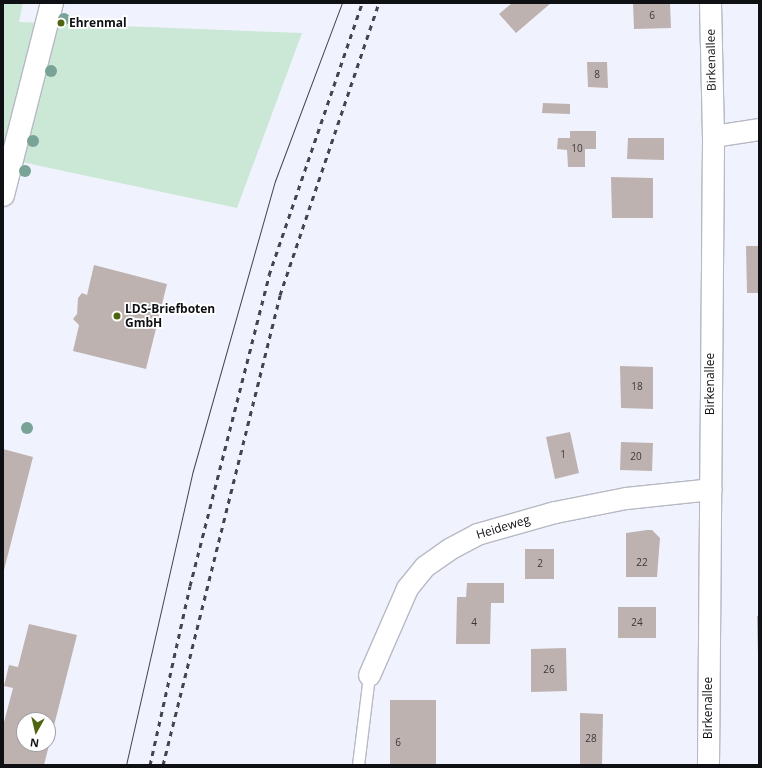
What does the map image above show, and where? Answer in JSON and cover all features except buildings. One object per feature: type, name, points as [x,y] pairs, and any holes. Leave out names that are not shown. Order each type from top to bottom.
[{"type":"main road","points":[[3,195],[52,3]]},
{"type":"street","name":"Birkenallee","points":[[708,765],[713,136],[710,3]]},
{"type":"street","points":[[713,136],[759,129]]},
{"type":"street","name":"Heideweg","points":[[369,675],[407,588],[425,566],[449,549],[477,534],[555,512],[626,498],[711,489]]},
{"type":"lane","points":[[358,765],[369,675]]},
{"type":"green space","points":[[3,3],[23,3],[19,22],[302,33],[237,208],[3,158]]},
{"type":"tram line","points":[[126,765],[192,474],[275,181],[342,3]]},
{"type":"railway","points":[[150,765],[190,586],[269,275],[362,3]]},
{"type":"railway","points":[[163,765],[280,295],[379,3]]},
{"type":"place","name":"Ehrenmal","points":[[61,23]]},
{"type":"place","name":"LDS-Briefboten GmbH","points":[[117,316]]}]
